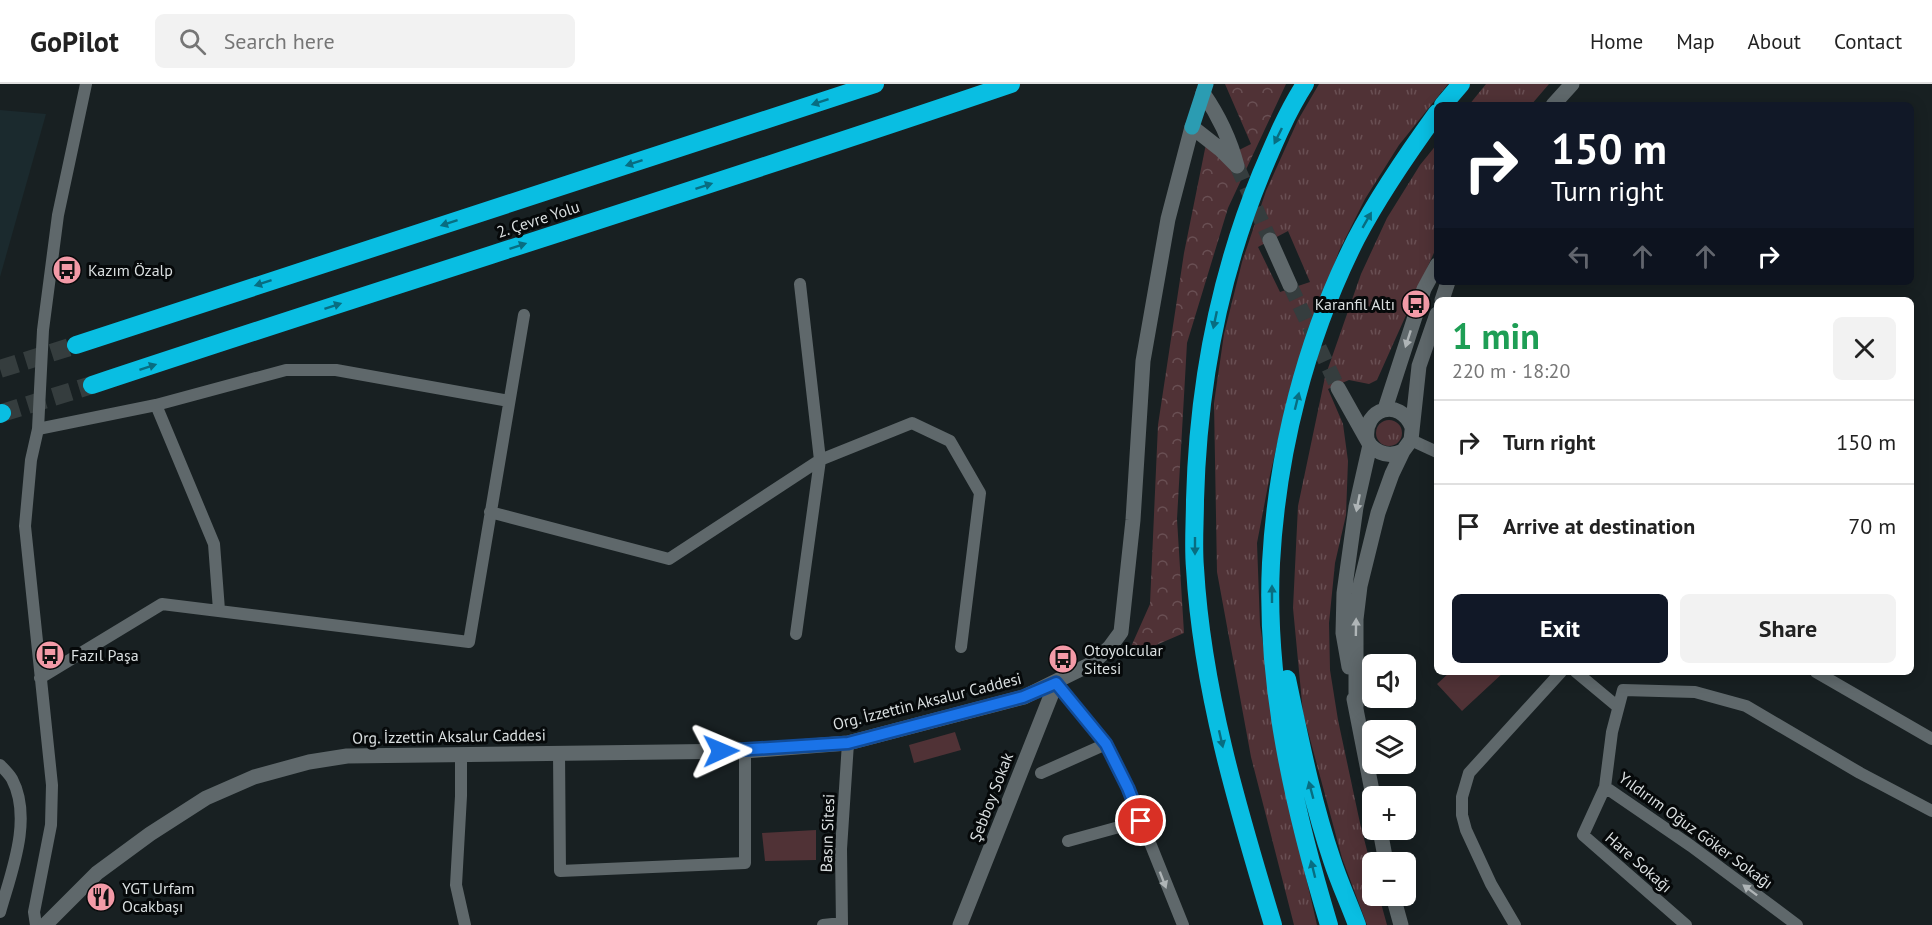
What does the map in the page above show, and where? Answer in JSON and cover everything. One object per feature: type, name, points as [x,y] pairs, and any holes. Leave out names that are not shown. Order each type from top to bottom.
[{"type":"highway","name":"2. Çevre Yolu","points":[[76,345],[875,84]]},
{"type":"highway","points":[[1273,925],[1234,794],[1211,693],[1194,567],[1196,457],[1207,361],[1227,273],[1245,213],[1271,150],[1305,84]]},
{"type":"highway","points":[[1446,102],[1461,84]]},
{"type":"highway","name":"2. Çevre Yolu","points":[[92,385],[1003,87]]},
{"type":"highway","points":[[1329,925],[1302,827],[1288,764],[1275,676],[1271,563],[1275,522],[1296,399],[1321,322],[1356,238],[1408,153],[1434,117]]},
{"type":"highway","points":[[1272,634],[1281,654],[1315,804],[1332,860],[1357,925]]},
{"type":"main road","points":[[1556,102],[1572,84]]},
{"type":"main road","points":[[1205,88],[1227,134],[1237,166],[1192,127],[1205,88]]},
{"type":"main road","name":"Org. İzzettin Aksalur Caddesi","points":[[45,925],[106,866],[206,798],[254,777],[309,762],[347,756],[745,751],[848,743],[1023,697],[1056,683],[1091,664],[1110,647],[1121,632],[1133,520],[1143,361],[1168,219],[1192,127]]},
{"type":"main road","points":[[1270,240],[1290,285]]},
{"type":"main road","points":[[1371,786],[1343,633],[1344,593],[1356,507],[1369,442],[1368,424],[1381,411],[1424,289],[1434,271]]},
{"type":"main road","points":[[1356,707],[1356,619],[1360,586],[1378,513],[1408,439],[1419,366],[1434,323]]},
{"type":"main road","points":[[1341,394],[1357,407],[1381,411],[1398,411],[1404,414],[1408,439],[1397,454],[1382,454],[1369,442],[1341,394]]},
{"type":"main road","name":"Şebboy Sokak","points":[[960,925],[1056,683]]},
{"type":"main road","points":[[1396,906],[1401,924]]},
{"type":"street","points":[[36,925],[34,912],[53,809],[25,526],[31,460],[38,429],[43,330],[58,214],[86,84]]},
{"type":"street","points":[[796,634],[820,460],[800,284]]},
{"type":"street","points":[[40,678],[162,604],[468,642],[524,315]]},
{"type":"street","points":[[38,429],[156,405],[286,370],[336,370],[509,401]]},
{"type":"street","points":[[156,405],[214,544],[219,610]]},
{"type":"street","points":[[490,512],[669,559],[820,460],[912,423],[950,441],[980,493],[961,647]]},
{"type":"street","points":[[1408,439],[1434,451]]},
{"type":"street","points":[[1515,925],[1491,884],[1466,830],[1462,815],[1462,797],[1469,773],[1558,675]]},
{"type":"street","points":[[1580,675],[1618,707],[1623,690],[1695,692],[1746,706],[1860,773],[1932,811]]},
{"type":"street","points":[[1821,675],[1932,739]]},
{"type":"street","points":[[1056,683],[1106,744],[1128,788],[1183,925]]},
{"type":"street","name":"Yıldırım Oğuz Göker Sokağı","points":[[1618,707],[1612,732],[1605,787],[1691,846],[1797,925]]},
{"type":"street","name":"Basın Sitesi","points":[[842,924],[841,849],[848,743]]},
{"type":"street","points":[[1041,773],[1106,744]]},
{"type":"street","points":[[559,752],[560,871],[745,863],[745,751]]},
{"type":"street","points":[[461,754],[456,885],[465,925]]},
{"type":"street","points":[[0,765],[12,779],[20,805],[19,846],[0,912]]},
{"type":"street","name":"Hare Sokağı","points":[[1605,787],[1583,835],[1686,925]]},
{"type":"street","points":[[1068,841],[1141,821]]},
{"type":"street","points":[[823,925],[842,924]]},
{"type":"shaded area","points":[[0,110],[46,114],[0,277]]},
{"type":"green space","points":[[1225,84],[1286,84],[1228,208],[1187,343],[1177,519],[1184,633],[1126,658],[1150,604],[1158,425],[1184,253],[1206,144],[1225,157],[1251,144]]},
{"type":"green space","points":[[1319,84],[1448,84],[1399,145],[1365,199],[1339,251],[1290,389],[1257,543],[1260,625],[1286,791],[1317,925],[1294,925],[1251,757],[1217,572],[1214,403],[1224,334],[1242,262],[1266,191],[1298,120]],"holes":[[[1288,231],[1310,282],[1280,292],[1258,247]]]},
{"type":"green space","points":[[1486,84],[1549,84],[1534,102],[1471,102]]},
{"type":"green space","points":[[1434,148],[1434,253],[1377,380],[1369,384],[1349,380],[1328,389],[1343,424],[1348,461],[1346,515],[1335,563],[1329,623],[1330,670],[1362,840],[1364,840],[1367,852],[1362,852],[1362,906],[1382,906],[1387,925],[1367,925],[1342,858],[1303,713],[1293,608],[1298,506],[1325,377],[1361,274],[1387,218],[1420,165]]},
{"type":"green space","points":[[1389,420],[1398,424],[1402,433],[1398,442],[1389,446],[1380,442],[1376,433],[1380,424]]},
{"type":"green space","points":[[1447,675],[1501,675],[1462,711],[1437,684]]},
{"type":"green space","points":[[955,732],[961,750],[914,763],[909,745]]},
{"type":"green space","points":[[816,830],[816,860],[765,861],[762,833]]},
{"type":"tunnel","points":[[1237,166],[1270,240]]},
{"type":"tunnel","points":[[1290,285],[1338,388]]},
{"type":"tunnel","points":[[0,369],[76,345]]},
{"type":"tunnel","points":[[2,413],[92,385]]},
{"type":"place","name":"Kazım Özalp","points":[[67,270]]},
{"type":"place","name":"Karanfil Altı","points":[[1416,304]]},
{"type":"place","name":"Fazıl Paşa","points":[[50,655]]},
{"type":"place","name":"Otoyolcular Sitesi","points":[[1063,659]]},
{"type":"place","name":"YGT Urfam Ocakbaşı","points":[[101,897]]},
{"type":"route","points":[[721,751],[848,743],[1023,697],[1056,683],[1106,744],[1128,788],[1141,821]]}]
